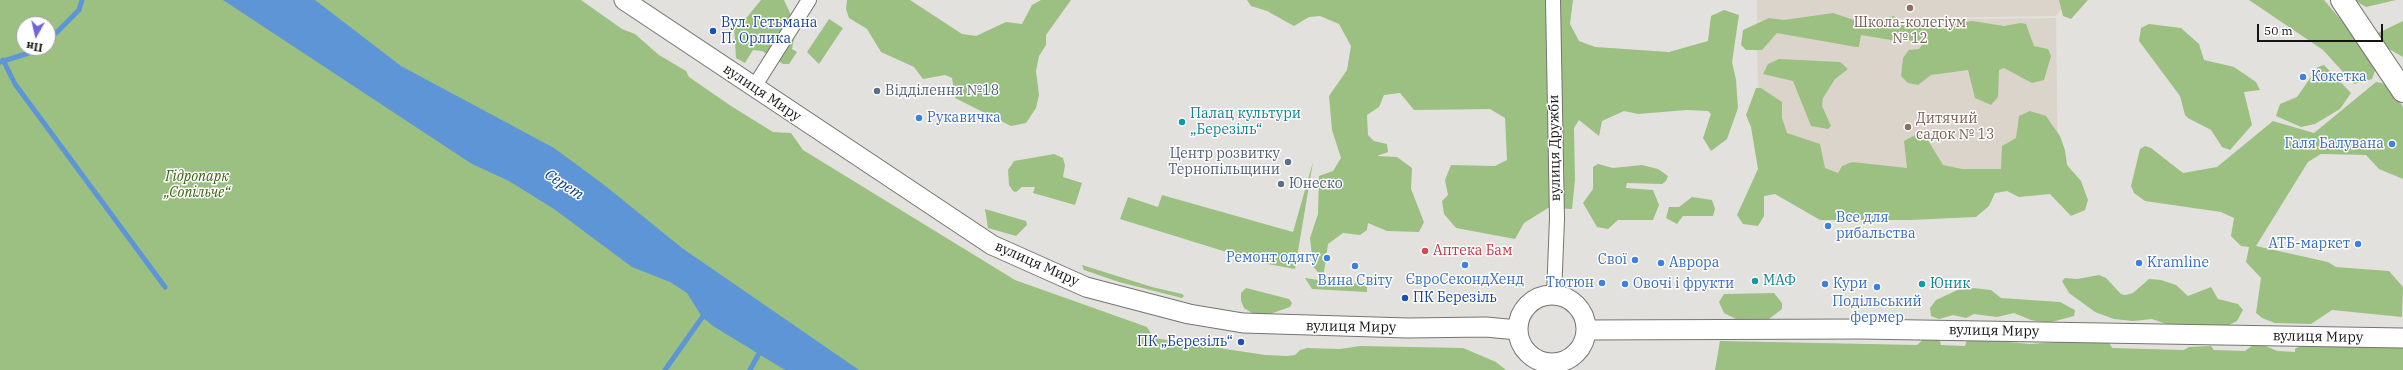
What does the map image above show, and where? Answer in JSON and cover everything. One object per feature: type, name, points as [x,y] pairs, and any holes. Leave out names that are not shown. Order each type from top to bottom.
[{"type":"main road","name":"вулиця Миру","points":[[624,0],[992,245],[1086,287],[1189,314],[1243,323],[1400,328],[1486,327],[1518,330]]},
{"type":"main road","points":[[2342,0],[2403,91]]},
{"type":"main road","points":[[1554,295],[1568,299],[1577,306],[1583,316],[1586,330],[1581,347],[1573,356],[1552,367],[1531,356],[1523,347],[1518,330],[1521,314],[1527,305],[1536,299],[1554,295]]},
{"type":"main road","name":"вулиця Миру","points":[[1586,330],[1860,329],[2403,338]]},
{"type":"street","points":[[754,87],[808,0]]},
{"type":"street","name":"вулиця Дружби","points":[[1553,0],[1557,219],[1554,295]]},
{"type":"shaded area","name":"Школа-колегіум № 12","points":[[1757,0],[2069,0],[2056,16],[1757,21]]},
{"type":"shaded area","name":"Дитячий садок № 13","points":[[2056,18],[2058,179],[1759,182],[1757,22]]},
{"type":"green space","name":"Гідропарк „Сопільче“","points":[[0,0],[581,0],[622,29],[635,34],[659,55],[686,71],[689,77],[731,106],[773,132],[791,133],[803,150],[1015,280],[1147,327],[1154,338],[1265,355],[1287,356],[1295,355],[1300,350],[1307,348],[1340,349],[1360,346],[1463,348],[1496,362],[1506,370],[0,370]]},
{"type":"green space","points":[[761,0],[784,0],[791,15],[795,33],[792,49],[797,52],[789,64],[783,64],[762,51],[753,50],[745,63],[736,58],[734,26],[747,17]]},
{"type":"green space","points":[[847,0],[910,0],[962,34],[976,36],[1006,22],[1022,24],[1032,5],[1041,0],[1071,0],[1046,35],[1046,45],[1039,56],[1036,71],[1039,95],[1036,108],[1026,123],[1011,126],[955,98],[952,78],[945,75],[923,79],[914,67],[881,52],[867,29],[849,18],[846,9]]},
{"type":"green space","points":[[1247,0],[1573,0],[1570,24],[1579,41],[1595,47],[1669,52],[1708,41],[1711,16],[1724,10],[1739,15],[1732,62],[1736,80],[1738,108],[1727,139],[1711,151],[1703,138],[1711,114],[1708,111],[1687,110],[1638,114],[1624,111],[1602,121],[1599,136],[1579,120],[1574,128],[1575,180],[1572,209],[1548,208],[1524,223],[1515,239],[1456,228],[1444,214],[1442,201],[1448,195],[1445,180],[1451,165],[1495,166],[1507,160],[1505,118],[1490,109],[1414,110],[1400,93],[1384,95],[1379,107],[1367,115],[1368,135],[1374,141],[1387,144],[1388,152],[1377,156],[1397,157],[1412,168],[1411,189],[1424,222],[1419,232],[1387,231],[1368,223],[1367,230],[1360,235],[1343,233],[1328,244],[1323,279],[1313,266],[1310,238],[1318,214],[1319,176],[1333,171],[1341,158],[1332,130],[1329,96],[1347,70],[1351,46],[1339,24],[1320,16],[1309,17],[1294,26],[1267,11],[1251,6]]},
{"type":"green space","points":[[2059,0],[2088,0],[2071,19],[2063,16]]},
{"type":"green space","points":[[2249,0],[2324,0],[2376,61],[2377,65],[2372,79],[2354,84],[2323,50]]},
{"type":"green space","points":[[2354,0],[2396,0],[2366,7]]},
{"type":"green space","points":[[1833,13],[1854,20],[1857,25],[1876,25],[1875,21],[1894,16],[1902,25],[1942,26],[1972,21],[2004,26],[2021,23],[2026,24],[2034,46],[2048,49],[2051,56],[2044,80],[2032,83],[2004,68],[1999,70],[1998,97],[1991,105],[1975,98],[1968,70],[1931,75],[1918,85],[1908,83],[1901,76],[1903,58],[1909,50],[1919,49],[1924,42],[1905,40],[1903,42],[1861,35],[1859,47],[1856,47],[1777,33],[1762,50],[1746,50],[1741,45],[1743,30],[1769,18],[1784,20]]},
{"type":"green space","points":[[829,19],[843,28],[819,64],[807,52]]},
{"type":"green space","points":[[2403,21],[2403,57],[2382,45],[2376,34]]},
{"type":"green space","points":[[2149,24],[2181,28],[2199,44],[2204,60],[2234,67],[2256,82],[2260,90],[2244,92],[2252,125],[2230,150],[2222,147],[2211,130],[2185,115],[2180,96],[2139,41],[2141,28]]},
{"type":"green space","points":[[1779,59],[1840,62],[1848,69],[1835,79],[1823,98],[1822,106],[1831,126],[1828,129],[1811,126],[1793,81],[1763,74],[1768,64]]},
{"type":"green space","points":[[2324,65],[2351,93],[2340,109],[2315,124],[2301,127],[2276,116],[2280,104],[2297,97],[2318,67]]},
{"type":"green space","points":[[2376,82],[2382,83],[2396,95],[2403,107],[2403,179],[2379,169],[2366,155],[2321,154],[2308,162],[2256,246],[2328,262],[2336,267],[2389,271],[2403,287],[2402,317],[2332,310],[2311,324],[2275,323],[2262,318],[2256,313],[2261,278],[2246,262],[2249,247],[2241,246],[2231,236],[2234,218],[2221,212],[2145,201],[2134,193],[2131,186],[2140,149],[2145,146],[2151,148],[2183,173],[2217,167],[2273,121],[2314,133]]},
{"type":"green space","points":[[1756,88],[1761,88],[1782,102],[1782,118],[1787,133],[1820,144],[1825,168],[1838,173],[1842,166],[1852,162],[1907,168],[1904,141],[1917,134],[1926,137],[1943,165],[1962,169],[2001,169],[2002,146],[2016,138],[2019,116],[2030,111],[2046,116],[2060,136],[2065,150],[2067,165],[2081,181],[2088,200],[2085,210],[2071,216],[2050,194],[2019,197],[2007,191],[1995,193],[1989,206],[1976,217],[1910,220],[1820,220],[1775,194],[1764,196],[1764,216],[1758,226],[1743,224],[1737,215],[1758,169],[1751,127],[1746,115]]},
{"type":"green space","points":[[1054,154],[1063,158],[1065,165],[1063,177],[1082,183],[1075,205],[1033,193],[1035,187],[1022,187],[1016,192],[1013,191],[1009,185],[1008,170],[1014,161]]},
{"type":"green space","points":[[1313,162],[1295,269],[1262,263],[1120,219],[1128,197],[1158,207],[1162,195],[1293,232]]},
{"type":"green space","points":[[1598,164],[1613,168],[1642,165],[1658,169],[1668,176],[1666,181],[1662,184],[1627,183],[1626,188],[1653,190],[1659,205],[1653,220],[1618,220],[1608,229],[1597,227],[1583,203],[1593,189],[1593,167]]},
{"type":"green space","points":[[1692,197],[1712,200],[1715,209],[1713,216],[1683,216],[1677,224],[1666,218],[1669,207],[1679,207]]},
{"type":"green space","points":[[985,209],[1026,221],[1027,225],[1016,236],[988,228]]},
{"type":"green space","points":[[1082,265],[1152,287],[1182,294],[1184,296],[1182,298],[1119,282],[1084,270]]},
{"type":"green space","points":[[2099,275],[2106,278],[2121,294],[2125,295],[2133,293],[2149,279],[2161,280],[2176,285],[2188,296],[2211,287],[2218,299],[2238,304],[2243,310],[2237,321],[2225,327],[2169,325],[2152,319],[2133,321],[2114,319],[2095,312],[2069,293],[2062,281],[2065,278],[2077,279]]},
{"type":"green space","points":[[1305,278],[1332,282],[1367,284],[1367,292],[1312,289]]},
{"type":"green space","points":[[1964,287],[1991,290],[2001,298],[2060,302],[2075,310],[2074,316],[2048,323],[2031,320],[2014,313],[1997,317],[1974,314],[1966,318],[1953,315],[1939,319],[1931,316],[1930,308],[1936,300]]},
{"type":"green space","points":[[1246,288],[1289,299],[1292,303],[1290,307],[1267,315],[1252,313],[1244,308],[1241,301],[1241,293]]},
{"type":"green space","points":[[1774,293],[1782,303],[1782,309],[1769,319],[1759,321],[1736,319],[1724,313],[1719,302],[1724,294]]},
{"type":"green space","points":[[1925,338],[1939,338],[1941,345],[1965,346],[1967,339],[2030,344],[2100,339],[2108,340],[2112,348],[2184,350],[2189,347],[2211,346],[2214,350],[2245,351],[2257,342],[2277,351],[2295,352],[2295,349],[2313,338],[2403,343],[2403,370],[1715,370],[1720,341],[1917,345]]},
{"type":"water","name":"Серет","points":[[223,0],[315,0],[401,66],[554,148],[603,184],[682,248],[859,370],[785,370],[713,326],[702,317],[687,293],[670,282],[632,267],[554,209],[509,181],[472,164]]},
{"type":"waterway","points":[[56,33],[79,10],[82,0]]},
{"type":"waterway","points":[[0,62],[19,56]]},
{"type":"waterway","points":[[3,60],[15,84],[165,287]]},
{"type":"waterway","points":[[665,370],[706,312]]},
{"type":"waterway","points":[[750,370],[762,348]]},
{"type":"place","name":"Школа-колегіум № 12","points":[[1910,8]]},
{"type":"place","name":"Вул. Гетьмана П. Орлика","points":[[713,31]]},
{"type":"place","name":"Кокетка","points":[[2303,77]]},
{"type":"place","name":"Відділення №18","points":[[877,91]]},
{"type":"place","name":"Рукавичка","points":[[919,118]]},
{"type":"place","name":"Палац культури „Березіль“","points":[[1182,122]]},
{"type":"place","name":"Дитячий садок № 13","points":[[1908,127]]},
{"type":"place","name":"Галя Балувана","points":[[2392,144]]},
{"type":"place","name":"Центр розвитку Тернопільщини","points":[[1288,162]]},
{"type":"place","name":"Юнеско","points":[[1281,184]]},
{"type":"place","name":"Все для рибальства","points":[[1828,226]]},
{"type":"place","name":"АТБ-маркет","points":[[2358,244]]},
{"type":"place","name":"Аптека Бам","points":[[1425,251]]},
{"type":"place","name":"Ремонт одягу","points":[[1327,258]]},
{"type":"place","name":"Свої","points":[[1635,260]]},
{"type":"place","name":"Аврора","points":[[1661,263]]},
{"type":"place","name":"Kramline","points":[[2139,263]]},
{"type":"place","name":"ЄвроСекондХенд","points":[[1465,265]]},
{"type":"place","name":"Вина Світу","points":[[1355,266]]},
{"type":"place","name":"МАФ","points":[[1755,281]]},
{"type":"place","name":"Тютюн","points":[[1602,283]]},
{"type":"place","name":"Овочі і фрукти","points":[[1625,284]]},
{"type":"place","name":"Кури","points":[[1825,284]]},
{"type":"place","name":"Юник","points":[[1922,284]]},
{"type":"place","name":"Подільський фермер","points":[[1877,287]]},
{"type":"place","name":"ПК Березіль","points":[[1405,298]]},
{"type":"place","name":"ПК „Березіль“","points":[[1241,342]]}]
